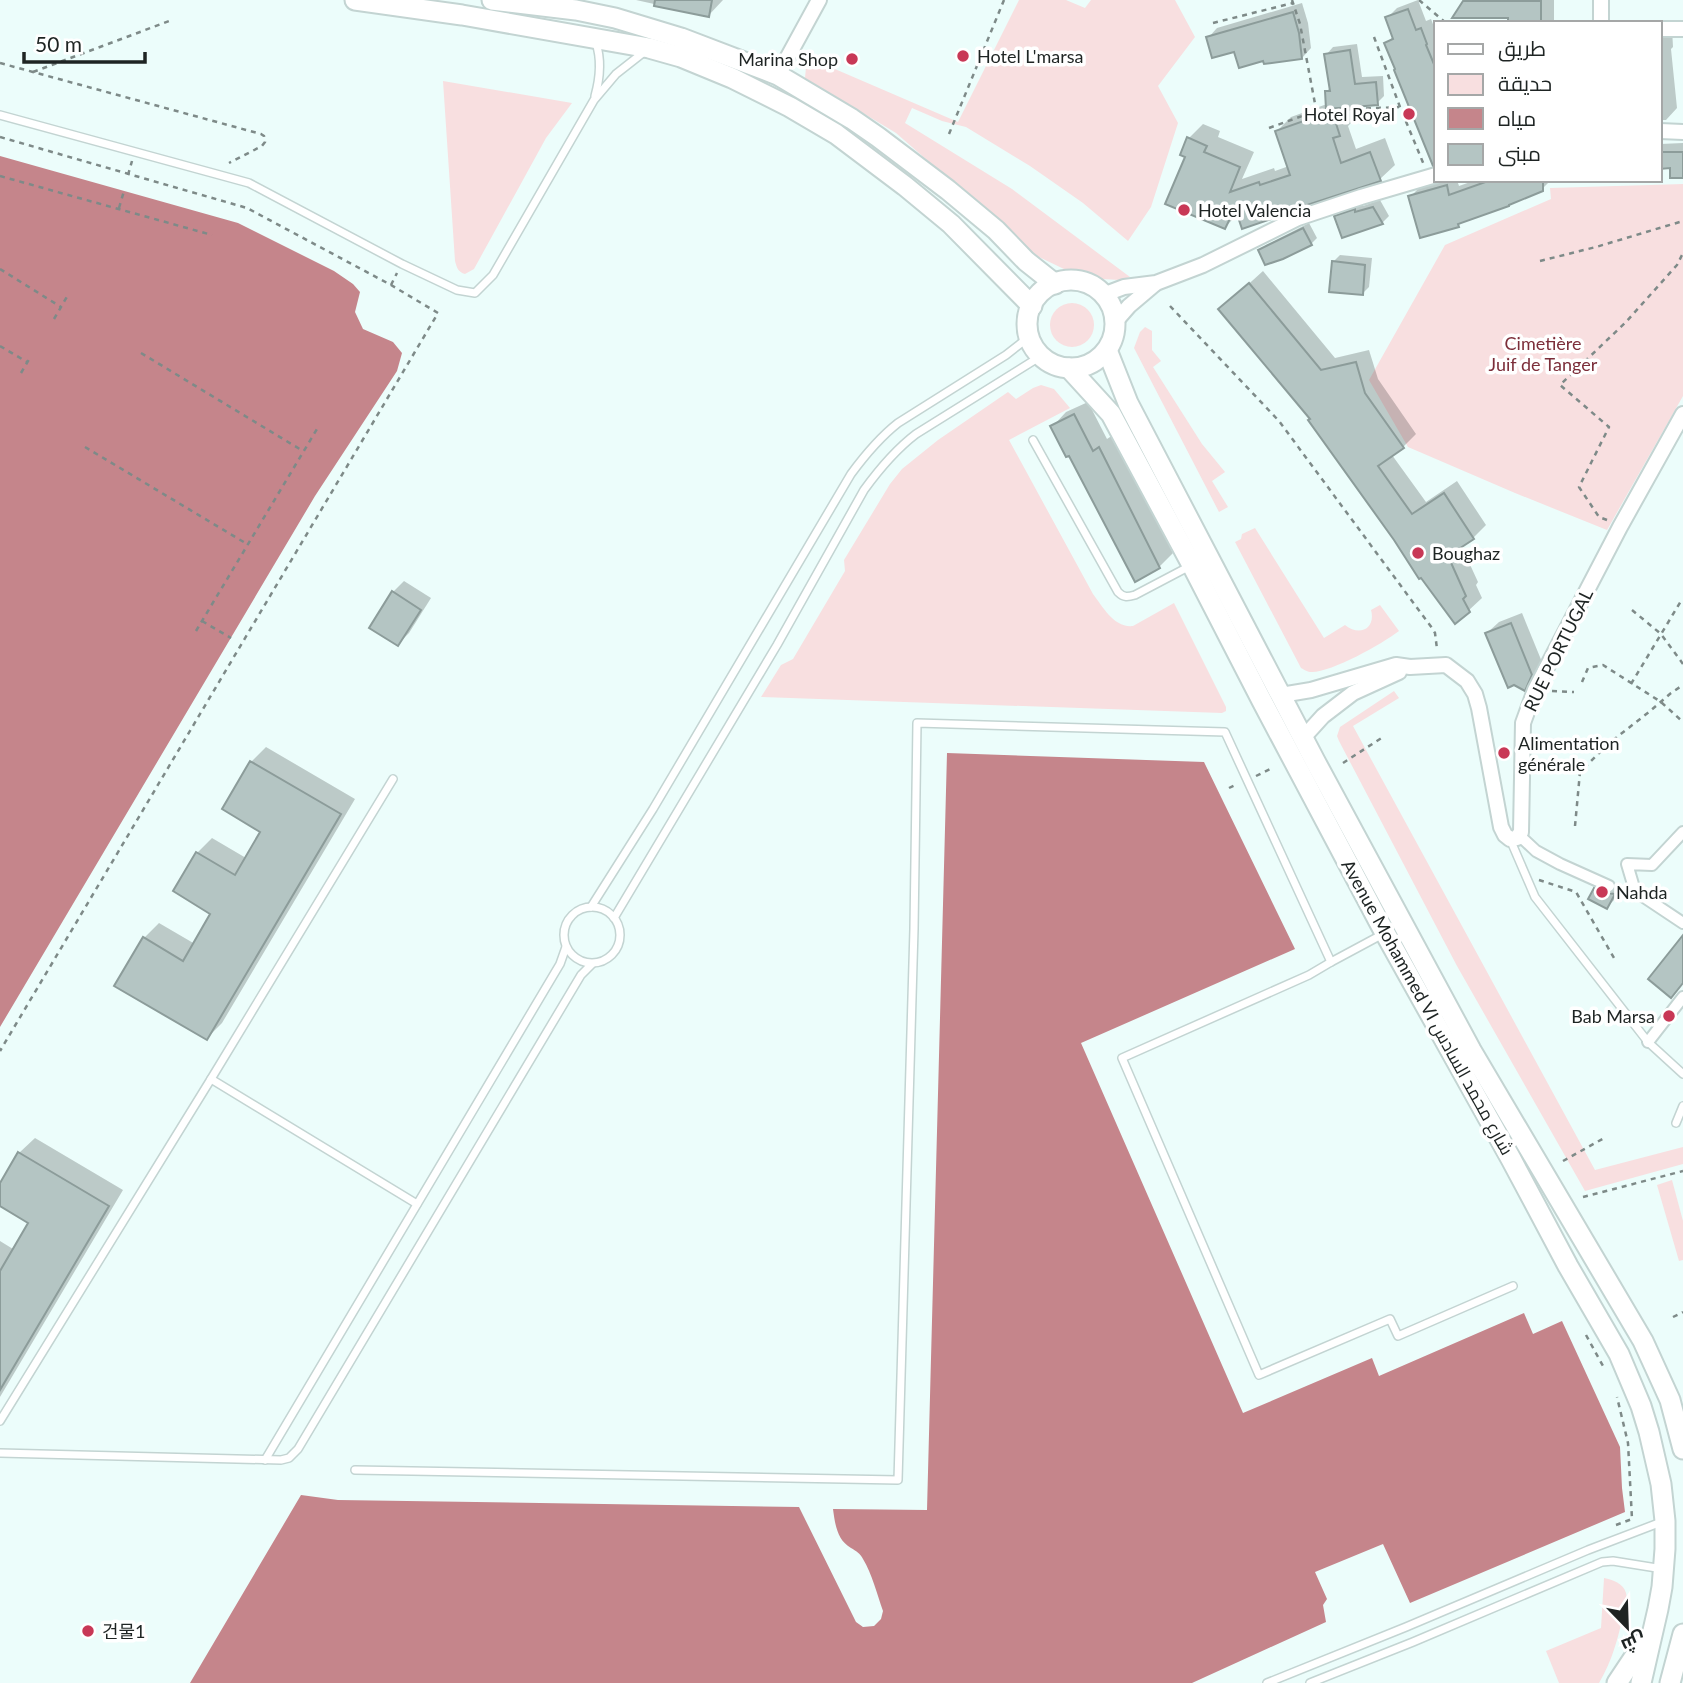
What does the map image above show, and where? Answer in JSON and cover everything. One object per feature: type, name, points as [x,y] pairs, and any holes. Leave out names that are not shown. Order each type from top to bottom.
[{"type":"main road","points":[[355,0],[462,15],[649,48],[681,57],[732,78],[836,134],[905,186],[951,224],[1032,306]]},
{"type":"main road","points":[[492,0],[571,5],[681,38],[778,75],[888,144],[996,230],[1026,261],[1055,284]]},
{"type":"main road","points":[[1081,282],[1097,289],[1112,308],[1114,332],[1107,349],[1086,365],[1069,368],[1054,365],[1041,356],[1029,337],[1028,321],[1032,306],[1041,293],[1055,284],[1081,282]]},
{"type":"main road","name":"Avenue Mohammed VI شارع محمد السادس","points":[[1107,349],[1128,403],[1303,738],[1471,1050],[1643,1341],[1670,1400],[1683,1449]]},
{"type":"main road","name":"Avenue Mohammed VI شارع محمد السادس","points":[[1069,368],[1111,414],[1385,933],[1619,1354],[1650,1432],[1661,1484],[1665,1521],[1664,1569],[1658,1609],[1640,1683]]},
{"type":"main road","points":[[1617,1683],[1651,1632]]},
{"type":"main road","points":[[1670,1683],[1683,1634]]},
{"type":"street","points":[[778,75],[819,0]]},
{"type":"street","points":[[1601,0],[1601,21]]},
{"type":"street","points":[[1662,29],[1683,29]]},
{"type":"street","points":[[1662,131],[1683,132]]},
{"type":"street","points":[[1103,295],[1124,287],[1156,284],[1203,265],[1298,219],[1360,197],[1433,177]]},
{"type":"street","points":[[1115,322],[1129,306],[1156,284]]},
{"type":"street","name":"RUE PORTUGAL","points":[[1515,837],[1522,813],[1523,723],[1535,690],[1620,527],[1683,414]]},
{"type":"street","points":[[1281,695],[1311,690],[1396,665],[1411,671]]},
{"type":"street","points":[[1303,738],[1323,716],[1353,693],[1411,671],[1446,665],[1467,681],[1475,694],[1501,827],[1505,835],[1515,837],[1560,864],[1609,886]]},
{"type":"street","points":[[1683,832],[1652,865],[1627,864],[1635,891],[1683,923]]},
{"type":"street","points":[[1648,1042],[1683,997]]},
{"type":"lane","points":[[594,100],[600,71],[600,55],[595,37]]},
{"type":"lane","points":[[0,116],[240,180],[402,264],[457,290],[475,293],[494,275],[594,100],[616,74],[649,48]]},
{"type":"lane","points":[[592,907],[863,457],[898,423],[1006,355],[1029,337]]},
{"type":"lane","points":[[614,918],[778,645],[874,476],[900,446],[916,434],[1041,356]]},
{"type":"lane","points":[[1033,440],[1122,596],[1135,595],[1192,565]]},
{"type":"lane","points":[[355,1470],[898,1480],[914,929],[917,723],[1225,732],[1331,962]]},
{"type":"lane","points":[[0,1421],[393,779]]},
{"type":"lane","points":[[1515,837],[1535,897],[1648,1042],[1683,1074]]},
{"type":"lane","points":[[265,1460],[560,964],[566,947],[564,932],[570,917],[584,908],[607,911],[620,931],[618,947],[607,959],[592,964],[577,959],[566,947]]},
{"type":"lane","points":[[1385,933],[1309,975],[1122,1058],[1259,1375],[1390,1319],[1398,1336],[1513,1286]]},
{"type":"lane","points":[[0,1452],[265,1460],[289,1458],[298,1449],[581,975],[592,964]]},
{"type":"lane","points":[[211,1079],[417,1204]]},
{"type":"lane","points":[[1676,1123],[1683,1106]]},
{"type":"lane","points":[[1266,1683],[1665,1521]]},
{"type":"lane","points":[[1310,1683],[1602,1562],[1614,1561],[1664,1569]]},
{"type":"path","points":[[949,134],[1004,0]]},
{"type":"path","points":[[1419,0],[1444,21]]},
{"type":"path","points":[[1213,23],[1293,1],[1300,24],[1316,111]]},
{"type":"path","points":[[33,72],[172,20]]},
{"type":"path","points":[[1374,37],[1400,107],[1433,177]]},
{"type":"path","points":[[0,62],[264,136],[265,142],[262,146],[229,163]]},
{"type":"path","points":[[1269,128],[1316,111],[1400,107]]},
{"type":"path","points":[[0,137],[247,208],[438,313],[0,1051]]},
{"type":"path","points":[[0,176],[212,235]]},
{"type":"path","points":[[119,209],[124,191]]},
{"type":"path","points":[[1540,261],[1683,221]]},
{"type":"path","points":[[1620,527],[1599,517],[1579,487],[1609,427],[1560,385],[1626,322],[1677,265],[1683,253]]},
{"type":"path","points":[[0,270],[61,307]]},
{"type":"path","points":[[54,319],[68,295]]},
{"type":"path","points":[[1170,306],[1279,421],[1432,628],[1435,633],[1438,665]]},
{"type":"path","points":[[0,346],[27,362]]},
{"type":"path","points":[[141,353],[304,451]]},
{"type":"path","points":[[20,373],[31,356]]},
{"type":"path","points":[[195,631],[317,429]]},
{"type":"path","points":[[85,447],[247,545]]},
{"type":"path","points":[[1632,684],[1683,600]]},
{"type":"path","points":[[1632,610],[1661,634],[1683,664]]},
{"type":"path","points":[[202,621],[231,638]]},
{"type":"path","points":[[1582,682],[1588,668],[1603,665],[1661,702],[1683,723]]},
{"type":"path","points":[[1576,826],[1580,772],[1608,744],[1683,685]]},
{"type":"path","points":[[1535,690],[1574,692]]},
{"type":"path","points":[[1343,763],[1383,737]]},
{"type":"path","points":[[1526,875],[1576,892],[1614,958]]},
{"type":"path","points":[[1563,1161],[1606,1137]]},
{"type":"path","points":[[1583,1197],[1683,1171]]},
{"type":"path","points":[[1673,1317],[1683,1312]]},
{"type":"path","points":[[1585,1334],[1608,1373]]},
{"type":"path","points":[[1608,1529],[1632,1519],[1628,1443],[1616,1394]]},
{"type":"green space","points":[[1019,0],[1066,0],[1085,8],[1091,0],[1175,0],[1195,37],[1158,86],[1178,123],[1151,207],[1128,241],[1083,203],[1030,166],[966,127],[942,121],[912,108],[905,123],[1012,189],[1130,277],[1120,280],[1102,279],[1066,270],[1037,256],[896,133],[805,78],[807,57],[958,122]]},
{"type":"green space","points":[[443,81],[572,103],[546,138],[474,269],[465,274],[458,269],[455,261]]},
{"type":"green space","name":"Cimetière Juif de Tanger","points":[[1683,184],[1683,396],[1607,530],[1408,447],[1369,380],[1445,245],[1551,199],[1550,188]]},
{"type":"green space","points":[[1072,303],[1088,309],[1094,325],[1088,341],[1072,347],[1056,341],[1050,325],[1056,309]]},
{"type":"green space","points":[[1145,327],[1152,331],[1152,350],[1161,361],[1153,367],[1202,444],[1225,472],[1212,481],[1228,507],[1219,512],[1134,348],[1140,332]]},
{"type":"green space","points":[[1041,385],[1054,389],[1070,408],[1009,440],[1093,594],[1110,616],[1126,626],[1133,626],[1174,603],[1226,711],[1222,713],[761,697],[781,665],[793,659],[845,571],[844,560],[902,469],[938,440],[1008,392],[1016,399]]},
{"type":"green space","points":[[1255,528],[1324,638],[1345,625],[1356,630],[1366,629],[1371,622],[1371,610],[1380,605],[1399,631],[1369,650],[1332,667],[1312,672],[1301,668],[1235,542],[1241,539],[1242,534]]},
{"type":"green space","points":[[1394,691],[1399,698],[1353,726],[1595,1170],[1683,1147],[1683,1164],[1585,1191],[1457,966],[1337,736],[1340,727]]},
{"type":"green space","points":[[1672,1180],[1683,1221],[1683,1260],[1679,1261],[1657,1185]]},
{"type":"green space","points":[[1604,1578],[1620,1584],[1627,1598],[1608,1666],[1599,1683],[1559,1683],[1546,1651],[1601,1628]]},
{"type":"water","points":[[0,156],[238,223],[334,271],[353,284],[360,292],[355,312],[363,329],[393,342],[402,353],[397,371],[315,496],[0,1027]]},
{"type":"water","points":[[947,753],[1204,762],[1295,949],[1081,1043],[1243,1413],[1372,1358],[1379,1376],[1524,1313],[1533,1334],[1562,1321],[1620,1447],[1625,1512],[1410,1603],[1383,1544],[1315,1572],[1327,1599],[1323,1605],[1326,1622],[1192,1683],[190,1683],[301,1495],[338,1500],[799,1507],[856,1622],[863,1627],[874,1626],[881,1619],[883,1611],[869,1571],[861,1555],[846,1545],[840,1536],[833,1509],[927,1510]]},
{"type":"building","points":[[655,0],[712,0],[709,17],[654,6]]},
{"type":"building","points":[[1463,1],[1541,1],[1541,21],[1452,18]]},
{"type":"building","points":[[1408,9],[1416,30],[1421,28],[1434,64],[1434,166],[1384,43],[1393,39],[1385,17]]},
{"type":"building","points":[[1293,12],[1302,59],[1264,64],[1263,61],[1239,68],[1234,52],[1212,58],[1206,37]]},
{"type":"building","points":[[1350,50],[1355,84],[1376,82],[1378,105],[1326,109],[1325,91],[1330,91],[1324,54]]},
{"type":"building","points":[[1332,111],[1340,136],[1333,138],[1341,163],[1370,152],[1381,181],[1242,229],[1235,208],[1225,229],[1165,204],[1185,157],[1180,155],[1187,137],[1207,146],[1204,152],[1240,167],[1230,192],[1290,175],[1275,131]]},
{"type":"building","points":[[1662,152],[1683,152],[1683,178],[1670,178],[1670,168],[1662,169]]},
{"type":"building","points":[[1485,182],[1543,182],[1543,191],[1458,224],[1459,227],[1420,238],[1408,196],[1447,185],[1449,195]]},
{"type":"building","points":[[1373,207],[1383,224],[1342,238],[1334,216]]},
{"type":"building","points":[[1303,228],[1312,245],[1265,265],[1258,250]]},
{"type":"building","points":[[1332,261],[1365,265],[1363,295],[1329,292]]},
{"type":"building","points":[[1249,283],[1321,370],[1356,362],[1365,393],[1404,448],[1378,466],[1412,514],[1444,493],[1474,539],[1448,556],[1466,596],[1463,599],[1470,612],[1455,624],[1421,578],[1419,579],[1308,420],[1310,419],[1218,309]]},
{"type":"building","points":[[1074,414],[1093,451],[1099,447],[1160,568],[1135,582],[1069,456],[1066,457],[1050,426]]},
{"type":"building","points":[[392,591],[421,610],[398,646],[369,628]]},
{"type":"building","points":[[1511,623],[1532,675],[1525,691],[1514,685],[1508,688],[1485,633]]},
{"type":"building","points":[[250,761],[341,814],[207,1040],[114,986],[143,937],[183,961],[210,914],[173,891],[196,852],[235,875],[260,832],[222,809]]},
{"type":"building","points":[[1594,888],[1615,894],[1607,909],[1588,899]]},
{"type":"building","points":[[1683,935],[1683,983],[1671,998],[1648,979]]},
{"type":"building","points":[[18,1152],[109,1206],[0,1390],[0,1271],[28,1223],[0,1206],[0,1183]]},
{"type":"place","name":"Hotel L'marsa","points":[[963,56]]},
{"type":"place","name":"Marina Shop","points":[[852,59]]},
{"type":"place","name":"Hotel Royal","points":[[1409,114]]},
{"type":"place","name":"Hotel Valencia","points":[[1184,210]]},
{"type":"place","name":"Boughaz","points":[[1418,553]]},
{"type":"place","name":"Alimentation générale","points":[[1504,753]]},
{"type":"place","name":"Nahda","points":[[1602,892]]},
{"type":"place","name":"Bab Marsa","points":[[1669,1016]]},
{"type":"place","name":"건물1","points":[[88,1631]]}]
